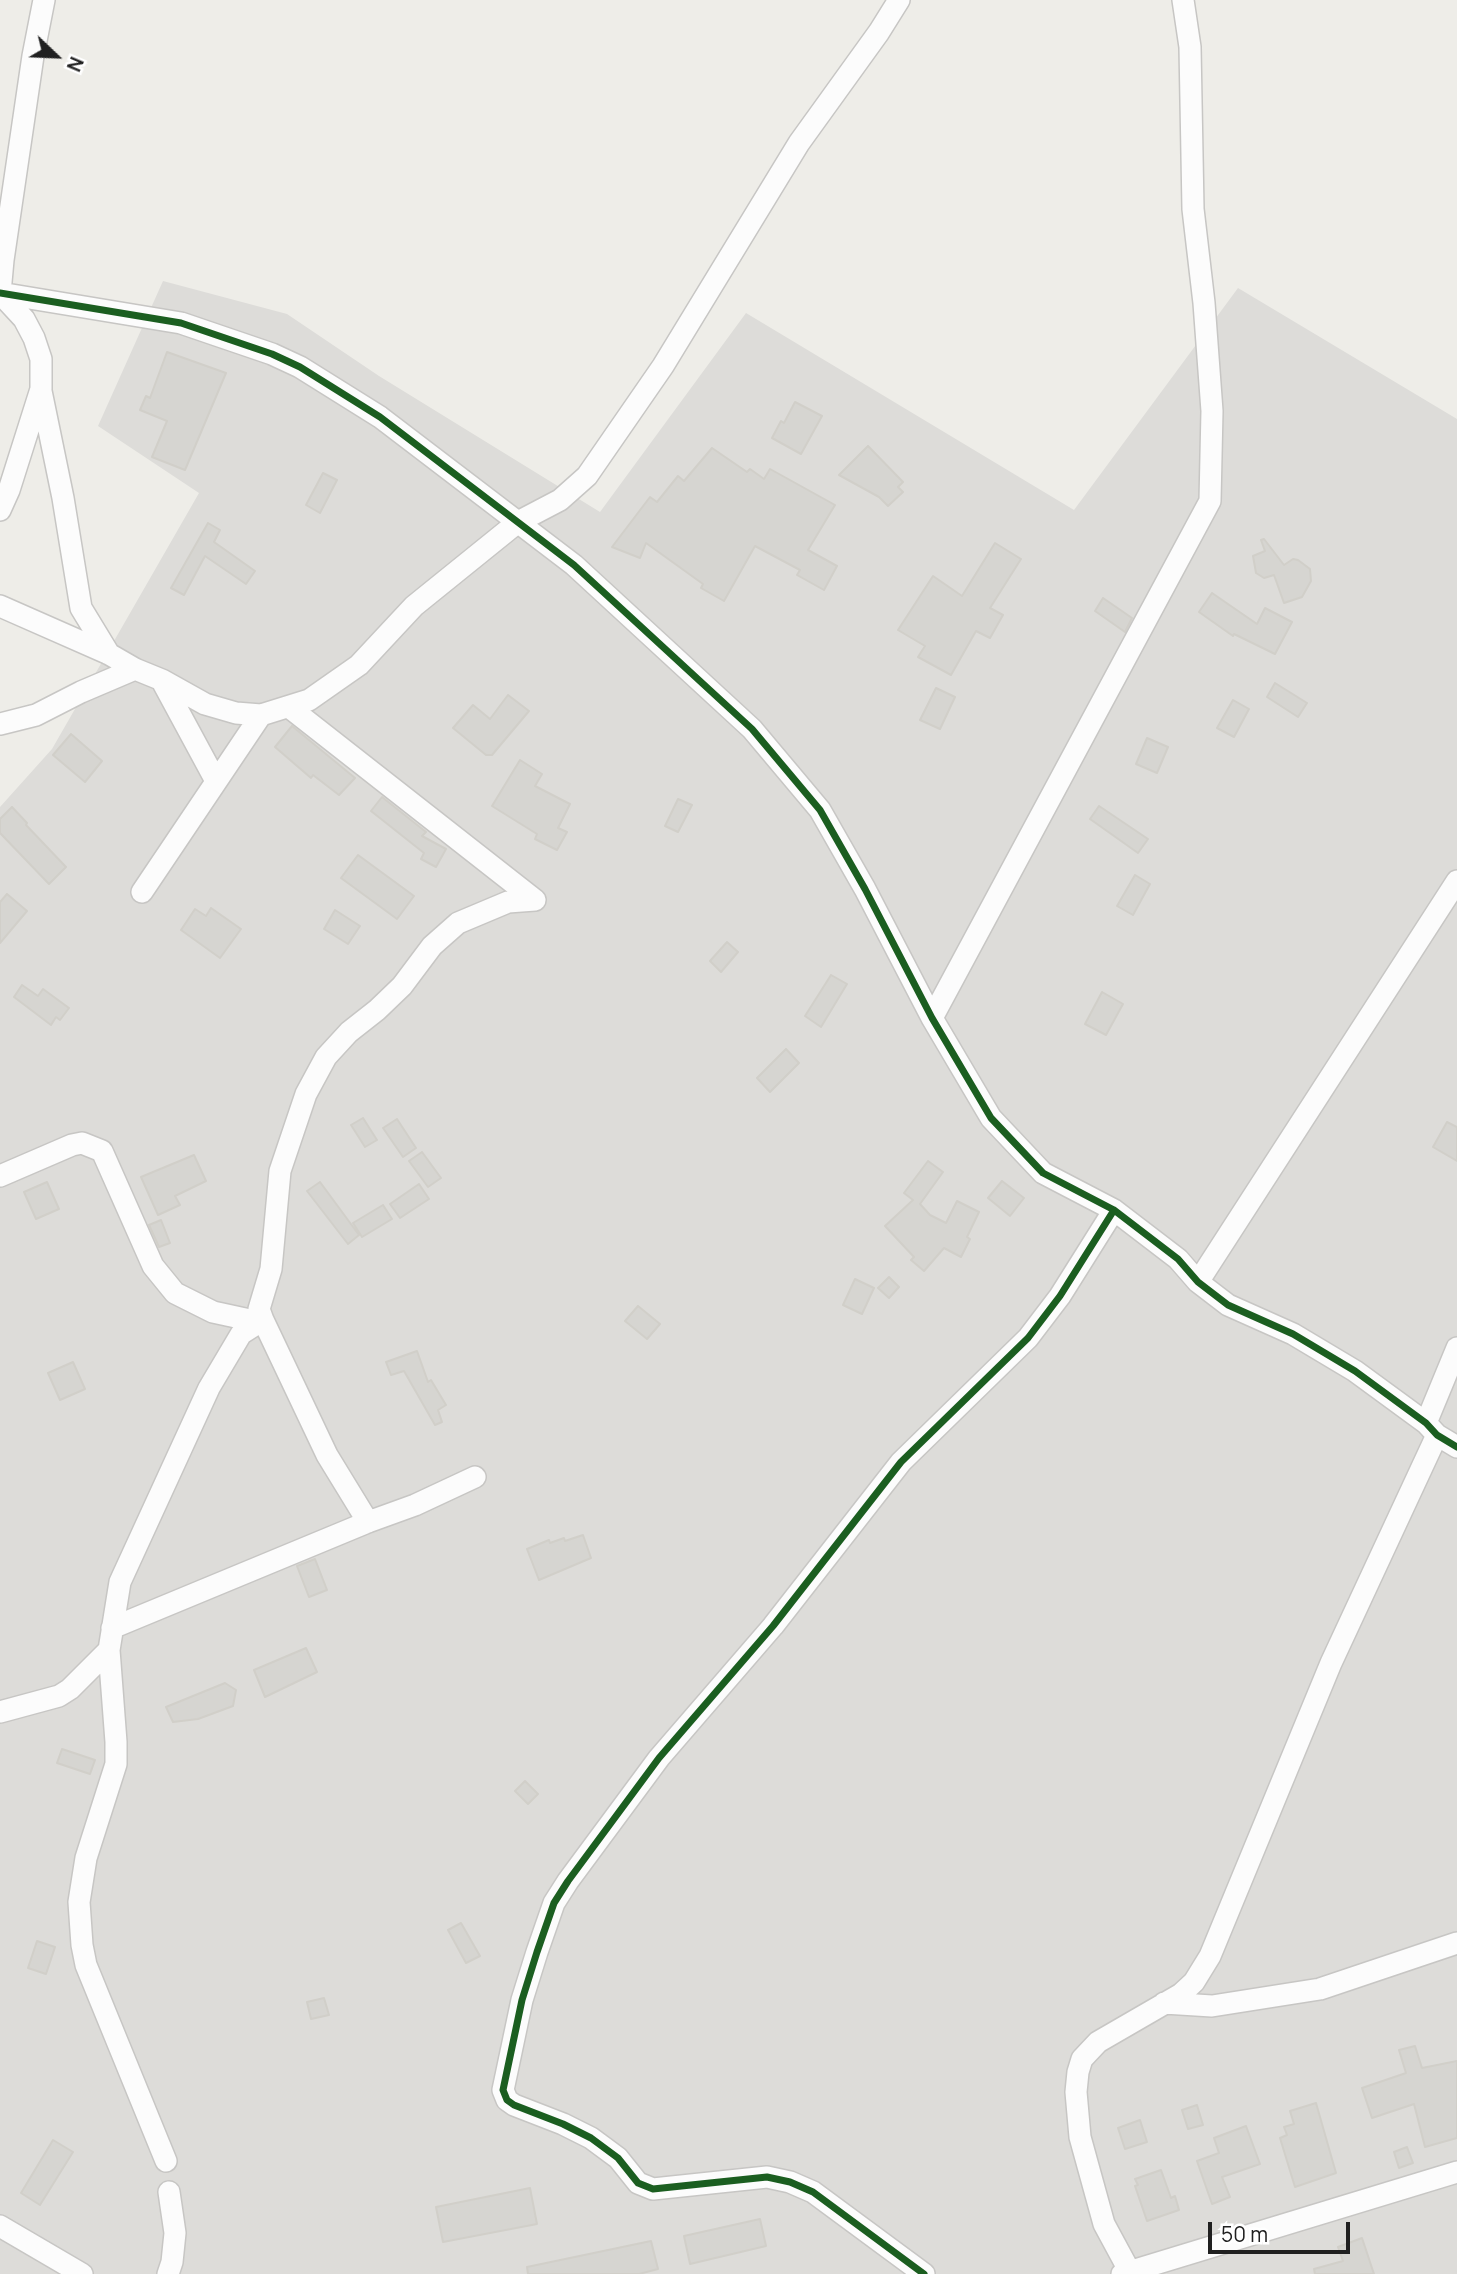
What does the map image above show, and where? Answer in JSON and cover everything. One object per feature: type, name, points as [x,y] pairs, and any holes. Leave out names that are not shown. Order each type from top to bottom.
[{"type":"street","points":[[44,0],[33,56],[0,293],[24,319],[41,359],[41,389],[81,608],[109,653]]},
{"type":"street","points":[[0,606],[109,653],[205,704],[236,713],[261,715],[309,701],[359,665],[414,606],[518,522],[560,500],[587,476],[663,366],[799,143],[899,0]]},
{"type":"street","points":[[932,1018],[1210,501],[1212,411],[1204,303],[1193,209],[1190,47],[1182,0]]},
{"type":"street","points":[[0,293],[181,323],[272,354],[300,367],[380,417],[574,565],[752,729],[820,810],[865,889],[932,1018],[991,1118],[1043,1173],[1114,1210],[1178,1259],[1198,1282],[1228,1305],[1293,1334],[1355,1371],[1457,1447]]},
{"type":"street","points":[[0,510],[9,490],[41,389]]},
{"type":"street","points":[[0,724],[36,715],[135,669]]},
{"type":"street","points":[[162,680],[216,781]]},
{"type":"street","points":[[289,707],[535,901],[508,902],[458,923],[432,946],[402,986],[349,1032],[326,1057],[306,1094],[280,1171],[271,1269],[259,1308],[261,1321],[327,1455],[368,1522]]},
{"type":"street","points":[[142,892],[261,715]]},
{"type":"street","points":[[1198,1282],[1457,881]]},
{"type":"street","points":[[0,1176],[72,1145],[82,1143],[102,1150],[153,1266],[175,1293],[214,1312],[261,1321]]},
{"type":"street","points":[[924,2274],[813,2192],[790,2182],[767,2177],[653,2189],[638,2183],[618,2158],[591,2138],[514,2105],[503,2090],[522,2000],[554,1903],[568,1881],[659,1758],[773,1626],[901,1462],[1028,1338],[1060,1296],[1114,1210]]},
{"type":"street","points":[[166,2161],[86,1965],[79,1902],[86,1858],[116,1764],[109,1650],[120,1582],[209,1388],[241,1334],[261,1321]]},
{"type":"street","points":[[1457,1348],[1431,1429],[1210,1956],[1194,1982],[1181,1994],[1098,2042],[1082,2059],[1076,2092],[1080,2137],[1091,2185],[1104,2224],[1128,2273],[1457,2172]]},
{"type":"street","points":[[112,1628],[415,1505],[475,1477]]},
{"type":"street","points":[[0,1713],[60,1696],[109,1650]]},
{"type":"street","points":[[1164,2003],[1212,2006],[1320,1989],[1457,1943]]},
{"type":"street","points":[[168,2274],[175,2232],[169,2192]]},
{"type":"street","points":[[0,2227],[82,2274]]},
{"type":"shaded area","points":[[163,281],[287,314],[379,376],[600,512],[746,313],[1074,510],[1238,288],[1457,419],[1457,2274],[0,2274],[0,807],[52,749],[199,493],[98,426]]},
{"type":"building","points":[[167,352],[226,373],[185,470],[152,457],[167,421],[140,410],[146,396],[150,398]]},
{"type":"building","points":[[795,402],[822,416],[801,454],[772,438]]},
{"type":"building","points":[[868,446],[903,482],[898,487],[903,492],[888,506],[879,497],[839,475]]},
{"type":"building","points":[[712,448],[747,472],[750,469],[764,479],[770,469],[835,505],[808,550],[837,566],[824,590],[797,575],[800,570],[755,546],[724,601],[701,588],[703,584],[646,543],[640,558],[612,547],[650,497],[657,502],[678,476],[684,481]]},
{"type":"building","points":[[323,473],[337,480],[320,513],[306,505]]},
{"type":"building","points":[[208,523],[220,530],[214,542],[255,571],[246,584],[205,556],[184,595],[171,588]]},
{"type":"building","points":[[1264,539],[1284,565],[1293,559],[1310,569],[1311,581],[1302,597],[1284,603],[1274,575],[1264,578],[1256,573],[1253,556],[1265,551],[1261,540]]},
{"type":"building","points":[[995,543],[1021,559],[990,608],[1003,615],[990,638],[976,631],[951,675],[918,657],[925,646],[898,630],[933,576],[962,596]]},
{"type":"building","points":[[1212,593],[1257,624],[1265,608],[1292,622],[1275,654],[1234,634],[1233,636],[1199,612]]},
{"type":"building","points":[[1103,598],[1132,618],[1125,632],[1095,611]]},
{"type":"building","points":[[1275,683],[1307,703],[1298,717],[1267,697]]},
{"type":"building","points":[[936,688],[955,697],[940,729],[920,720]]},
{"type":"building","points":[[508,695],[529,711],[492,755],[486,755],[453,728],[473,705],[490,719]]},
{"type":"building","points":[[1233,700],[1249,709],[1234,737],[1217,728]]},
{"type":"building","points":[[292,726],[355,778],[339,795],[313,775],[311,778],[275,747]]},
{"type":"building","points":[[71,734],[102,761],[85,782],[53,755]]},
{"type":"building","points":[[1147,738],[1168,747],[1157,773],[1136,764]]},
{"type":"building","points":[[520,760],[542,774],[535,786],[570,804],[558,828],[567,832],[557,850],[535,839],[537,834],[492,806]]},
{"type":"building","points":[[382,797],[426,832],[422,836],[446,849],[436,867],[421,859],[424,853],[371,811]]},
{"type":"building","points":[[678,799],[692,805],[678,832],[665,826]]},
{"type":"building","points":[[1099,806],[1148,839],[1138,853],[1090,819]]},
{"type":"building","points":[[12,807],[66,867],[49,884],[0,833],[0,819]]},
{"type":"building","points":[[358,855],[414,896],[397,919],[341,878]]},
{"type":"building","points":[[1135,875],[1150,884],[1133,915],[1117,906]]},
{"type":"building","points":[[7,894],[27,911],[0,943],[0,902]]},
{"type":"building","points":[[211,908],[241,929],[220,958],[181,930],[195,909],[206,916]]},
{"type":"building","points":[[335,910],[360,926],[348,944],[324,929]]},
{"type":"building","points":[[727,942],[738,952],[721,972],[710,961]]},
{"type":"building","points":[[831,975],[847,984],[821,1027],[805,1016]]},
{"type":"building","points":[[22,985],[38,996],[43,989],[69,1008],[60,1020],[56,1017],[51,1025],[14,997]]},
{"type":"building","points":[[1102,992],[1123,1004],[1106,1035],[1085,1024]]},
{"type":"building","points":[[786,1049],[799,1063],[770,1092],[757,1078]]},
{"type":"building","points":[[363,1118],[377,1140],[365,1147],[351,1125]]},
{"type":"building","points":[[397,1119],[416,1148],[403,1157],[383,1128]]},
{"type":"building","points":[[1447,1122],[1457,1127],[1457,1161],[1433,1147]]},
{"type":"building","points":[[422,1152],[441,1178],[428,1187],[409,1161]]},
{"type":"building","points":[[194,1155],[206,1181],[175,1196],[180,1205],[158,1215],[141,1177]]},
{"type":"building","points":[[928,1161],[943,1172],[920,1204],[930,1215],[946,1223],[957,1201],[979,1212],[961,1257],[944,1248],[924,1271],[911,1260],[914,1257],[885,1226],[913,1200],[904,1193]]},
{"type":"building","points":[[1002,1181],[1024,1198],[1010,1216],[988,1198]]},
{"type":"building","points":[[47,1182],[59,1209],[36,1219],[24,1192]]},
{"type":"building","points":[[320,1182],[359,1235],[348,1244],[307,1191]]},
{"type":"building","points":[[419,1184],[429,1199],[400,1218],[390,1204]]},
{"type":"building","points":[[383,1205],[392,1219],[362,1237],[353,1223]]},
{"type":"building","points":[[161,1220],[170,1243],[159,1247],[149,1225]]},
{"type":"building","points":[[889,1277],[899,1287],[889,1298],[878,1288]]},
{"type":"building","points":[[855,1279],[874,1288],[862,1314],[843,1305]]},
{"type":"building","points":[[638,1306],[660,1324],[647,1339],[625,1321]]},
{"type":"building","points":[[417,1351],[428,1382],[431,1380],[446,1405],[438,1410],[442,1422],[435,1425],[404,1371],[391,1375],[386,1362]]},
{"type":"building","points":[[73,1362],[85,1389],[60,1400],[48,1373]]},
{"type":"building","points":[[583,1535],[591,1558],[539,1580],[527,1549],[549,1540],[550,1543],[564,1538],[565,1541]]},
{"type":"building","points":[[315,1559],[327,1590],[309,1597],[297,1566]]},
{"type":"building","points":[[306,1648],[317,1672],[265,1697],[254,1670]]},
{"type":"building","points":[[225,1683],[236,1690],[233,1706],[198,1719],[173,1722],[166,1707]]},
{"type":"building","points":[[62,1749],[95,1760],[90,1774],[57,1763]]},
{"type":"building","points":[[525,1781],[538,1794],[528,1804],[515,1791]]},
{"type":"building","points":[[461,1923],[480,1956],[466,1963],[448,1930]]},
{"type":"building","points":[[37,1941],[55,1947],[46,1974],[28,1968]]},
{"type":"building","points":[[324,1998],[329,2015],[311,2019],[307,2002]]},
{"type":"building","points":[[1415,2046],[1422,2068],[1457,2061],[1457,2138],[1425,2147],[1414,2104],[1372,2118],[1362,2088],[1406,2073],[1399,2050]]},
{"type":"building","points":[[1316,2103],[1336,2173],[1295,2187],[1280,2138],[1287,2135],[1284,2127],[1294,2124],[1290,2111]]},
{"type":"building","points":[[1197,2105],[1203,2125],[1188,2129],[1182,2110]]},
{"type":"building","points":[[1140,2120],[1147,2142],[1125,2149],[1118,2128]]},
{"type":"building","points":[[1246,2126],[1260,2164],[1222,2177],[1230,2197],[1212,2204],[1197,2161],[1219,2153],[1214,2138]]},
{"type":"building","points":[[53,2140],[73,2152],[40,2205],[21,2193]]},
{"type":"building","points":[[1407,2147],[1413,2163],[1399,2168],[1394,2152]]},
{"type":"building","points":[[1161,2170],[1171,2198],[1175,2196],[1179,2210],[1147,2221],[1135,2179]]},
{"type":"building","points":[[530,2188],[537,2224],[443,2242],[436,2207]]},
{"type":"building","points":[[760,2219],[766,2246],[690,2264],[684,2236]]},
{"type":"building","points":[[1362,2238],[1374,2274],[1315,2274],[1314,2269],[1343,2261],[1338,2247]]},
{"type":"building","points":[[651,2241],[658,2269],[639,2274],[528,2274],[527,2267]]},
{"type":"cycle path","points":[[0,293],[181,323],[272,354],[300,367],[380,417],[574,565],[752,729],[820,810],[865,889],[932,1018],[991,1118],[1043,1173],[1114,1210],[1178,1259],[1198,1282],[1228,1305],[1293,1334],[1355,1371],[1426,1423],[1437,1435],[1457,1447]]},
{"type":"cycle path","points":[[924,2274],[813,2192],[790,2182],[767,2177],[653,2189],[638,2183],[618,2158],[591,2138],[514,2105],[507,2100],[503,2090],[522,2000],[554,1903],[568,1881],[659,1758],[773,1626],[901,1462],[1028,1338],[1060,1296],[1114,1210]]}]
